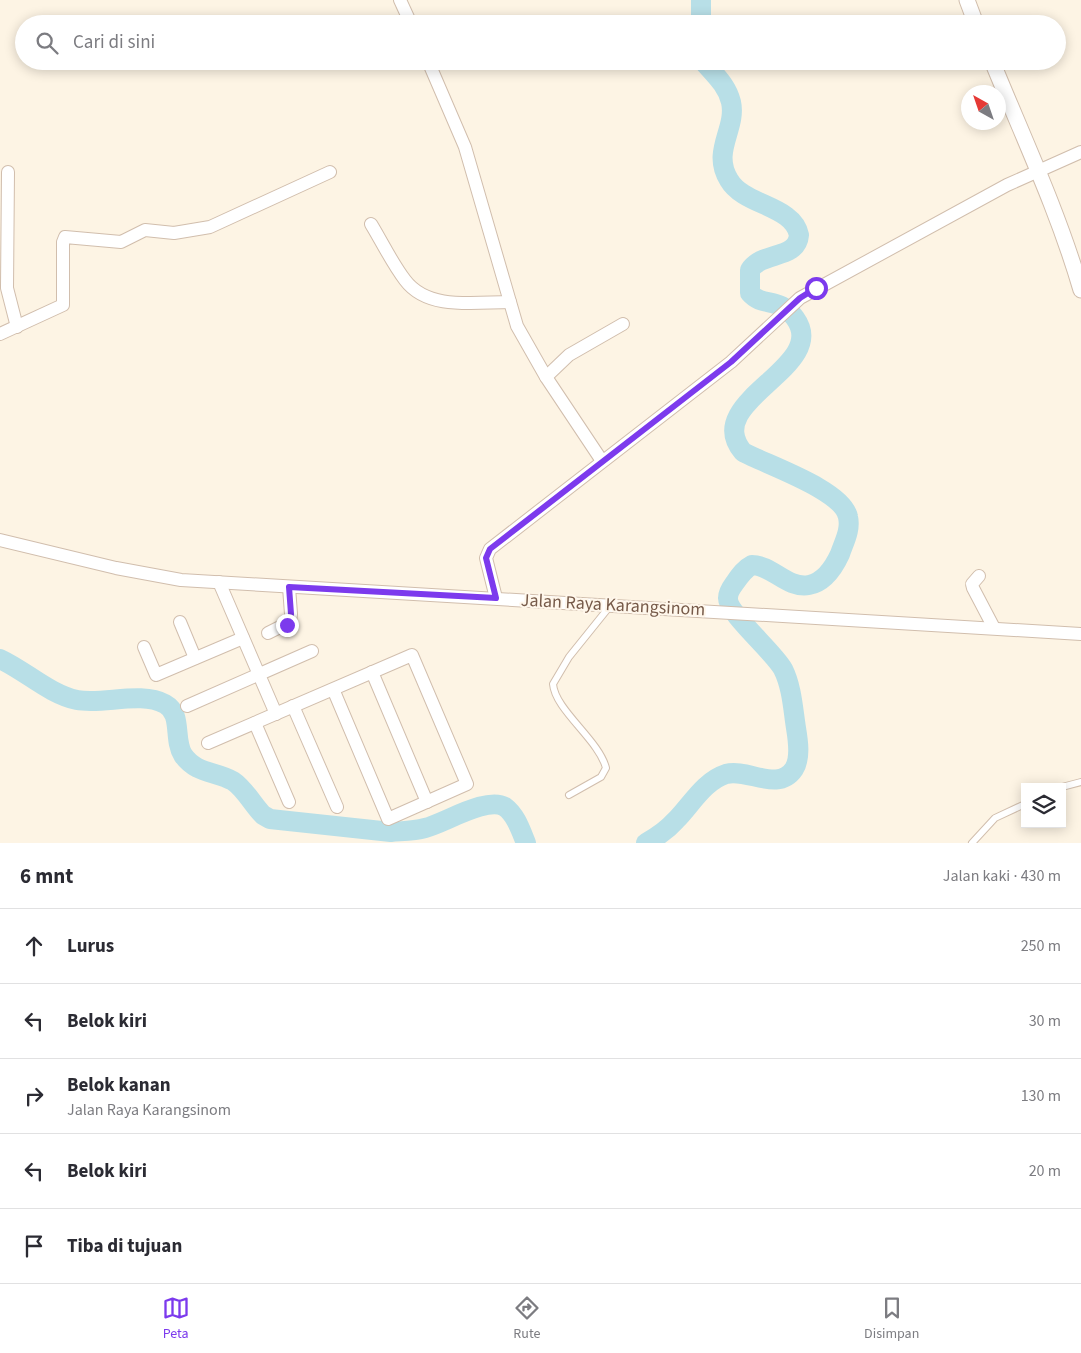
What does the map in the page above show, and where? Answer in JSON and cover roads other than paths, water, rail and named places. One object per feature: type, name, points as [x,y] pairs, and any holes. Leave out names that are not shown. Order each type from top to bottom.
[{"type":"street","points":[[400,0],[407,15]]},
{"type":"street","points":[[967,0],[973,15]]},
{"type":"street","points":[[432,70],[465,147],[510,302],[527,347],[602,461]]},
{"type":"street","points":[[996,70],[1039,169],[1081,290]]},
{"type":"street","points":[[496,598],[486,558],[488,552],[731,362],[800,298],[1039,169],[1081,152]]},
{"type":"street","points":[[8,172],[8,288],[17,327]]},
{"type":"street","points":[[0,334],[63,305],[62,242],[65,236],[121,242],[145,230],[174,233],[210,227],[330,172]]},
{"type":"street","points":[[371,224],[405,280],[417,292],[434,300],[444,302],[510,302]]},
{"type":"street","points":[[546,377],[569,355],[623,324]]},
{"type":"street","name":"Jalan Raya Karangsinom","points":[[0,540],[163,577],[219,582],[713,610],[1081,634]]},
{"type":"street","points":[[979,576],[972,584],[973,588],[994,628]]},
{"type":"street","points":[[219,582],[276,714]]},
{"type":"street","points":[[268,633],[290,622],[289,587]]},
{"type":"street","points":[[180,622],[196,658]]},
{"type":"street","points":[[144,647],[156,675],[243,638]]},
{"type":"street","points":[[187,706],[312,651]]},
{"type":"street","points":[[208,743],[276,714],[294,706],[333,689],[372,672],[412,655],[467,784],[388,819],[333,689]]},
{"type":"street","points":[[372,672],[428,802]]},
{"type":"street","points":[[294,706],[336,807]]},
{"type":"street","points":[[255,723],[289,802]]},
{"type":"lane","points":[[570,795],[601,777],[606,768],[601,757],[558,698],[554,684],[569,658],[611,605]]},
{"type":"lane","points":[[1066,786],[1081,782]]},
{"type":"lane","points":[[972,843],[995,818],[1021,806]]},
{"type":"waterway","points":[[701,0],[701,15]]},
{"type":"waterway","points":[[646,843],[669,827],[698,794],[718,777],[735,773],[771,780],[787,776],[794,769],[798,760],[798,743],[792,698],[786,676],[778,661],[735,613],[728,598],[732,587],[752,565],[766,569],[794,584],[809,585],[820,581],[832,569],[838,559],[849,527],[848,517],[843,507],[833,497],[803,479],[743,452],[734,433],[738,416],[750,400],[783,369],[796,353],[801,336],[795,318],[789,311],[777,304],[760,300],[750,293],[750,270],[762,260],[792,248],[797,243],[799,235],[795,225],[788,217],[745,195],[736,189],[729,180],[724,169],[723,150],[731,122],[731,102],[723,85],[711,70]]},
{"type":"waterway","points":[[0,659],[47,688],[77,700],[98,701],[133,698],[155,700],[165,704],[171,708],[174,714],[180,749],[188,761],[200,769],[233,781],[263,815],[270,819],[391,832],[425,828],[477,807],[497,805],[509,810],[518,824],[526,843]]}]
